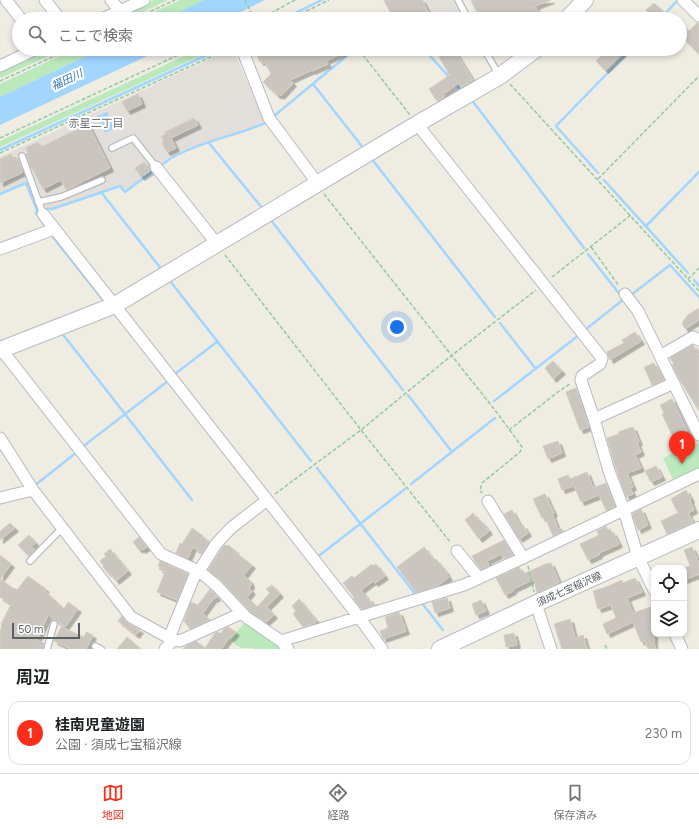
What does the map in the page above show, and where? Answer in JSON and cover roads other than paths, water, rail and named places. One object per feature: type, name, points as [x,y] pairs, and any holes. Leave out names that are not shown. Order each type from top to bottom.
[{"type":"street","points":[[6,0],[15,12]]},
{"type":"street","points":[[45,0],[54,12]]},
{"type":"street","points":[[111,0],[120,11],[144,0]]},
{"type":"street","points":[[574,12],[585,0]]},
{"type":"street","points":[[683,0],[699,16]]},
{"type":"street","points":[[0,66],[21,56]]},
{"type":"street","points":[[245,56],[269,118],[317,184]]},
{"type":"street","points":[[527,56],[501,75],[115,305],[0,350],[161,554],[198,571],[217,586],[246,617],[284,645],[359,617],[464,585],[524,558],[699,474]]},
{"type":"street","points":[[417,124],[602,358],[600,364],[582,376],[581,380],[609,471],[624,510],[638,557],[651,584]]},
{"type":"street","points":[[156,167],[217,244]]},
{"type":"street","points":[[42,214],[359,617],[382,649]]},
{"type":"street","points":[[0,249],[54,229]]},
{"type":"street","points":[[625,294],[638,311],[699,434]]},
{"type":"street","points":[[660,356],[693,337],[699,340]]},
{"type":"street","points":[[594,419],[674,383]]},
{"type":"street","points":[[0,438],[33,490],[131,617],[171,639],[180,641],[242,613]]},
{"type":"street","points":[[0,498],[33,490]]},
{"type":"street","points":[[165,649],[171,639],[198,571],[216,544],[231,528],[267,500]]},
{"type":"street","points":[[488,501],[524,558]]},
{"type":"street","name":"須成七宝稲沢線","points":[[440,649],[537,603],[699,530]]},
{"type":"street","points":[[457,551],[479,578]]},
{"type":"street","points":[[537,603],[551,649]]},
{"type":"street","points":[[676,637],[682,649]]},
{"type":"lane","points":[[458,0],[464,12]]},
{"type":"lane","points":[[489,56],[501,75]]},
{"type":"lane","points":[[112,148],[133,138],[156,167]]},
{"type":"lane","points":[[22,156],[42,214]]},
{"type":"lane","points":[[38,202],[60,197],[102,180]]},
{"type":"lane","points":[[30,562],[62,528]]},
{"type":"lane","points":[[47,649],[54,624]]},
{"type":"water","points":[[204,0],[265,0],[240,12],[179,12]]},
{"type":"water","name":"福田川","points":[[86,56],[147,56],[0,125],[0,97]]},
{"type":"water","points":[[107,112],[114,129],[105,133],[97,116]]},
{"type":"waterway","points":[[297,12],[322,0]]},
{"type":"waterway","points":[[667,12],[676,2]]},
{"type":"waterway","points":[[0,150],[205,56]]},
{"type":"waterway","points":[[274,116],[347,56]]},
{"type":"waterway","points":[[430,56],[450,78]]},
{"type":"waterway","points":[[598,173],[556,126],[624,56]]},
{"type":"waterway","points":[[313,84],[364,149]]},
{"type":"waterway","points":[[455,84],[462,91]]},
{"type":"waterway","points":[[471,99],[584,248]]},
{"type":"waterway","points":[[160,166],[184,151],[265,123]]},
{"type":"waterway","points":[[209,143],[263,209]]},
{"type":"waterway","points":[[371,158],[495,317]]},
{"type":"waterway","points":[[47,209],[52,209],[120,186],[125,192],[154,170]]},
{"type":"waterway","points":[[646,226],[699,172]]},
{"type":"waterway","points":[[604,180],[688,273]]},
{"type":"waterway","points":[[0,194],[26,183],[37,210],[36,213],[45,226]]},
{"type":"waterway","points":[[101,192],[162,270]]},
{"type":"waterway","points":[[270,219],[403,390]]},
{"type":"waterway","points":[[53,237],[103,300]]},
{"type":"waterway","points":[[588,254],[621,296]]},
{"type":"waterway","points":[[631,295],[670,265],[699,297]]},
{"type":"waterway","points":[[694,280],[699,286]]},
{"type":"waterway","points":[[170,281],[311,461]]},
{"type":"waterway","points":[[585,330],[624,299]]},
{"type":"waterway","points":[[500,323],[536,369]]},
{"type":"waterway","points":[[61,332],[192,500]]},
{"type":"waterway","points":[[494,401],[579,335]]},
{"type":"waterway","points":[[175,374],[218,341]]},
{"type":"waterway","points":[[81,448],[168,381]]},
{"type":"waterway","points":[[408,395],[452,452]]},
{"type":"waterway","points":[[411,484],[495,418]]},
{"type":"waterway","points":[[34,486],[77,452]]},
{"type":"waterway","points":[[317,468],[416,595]]},
{"type":"waterway","points":[[320,555],[405,489]]},
{"type":"waterway","points":[[421,602],[443,630]]},
{"type":"place","name":"桂南児童遊園","points":[[682,464]]},
{"type":"district","name":"赤星二丁目","points":[[96,123]]}]
